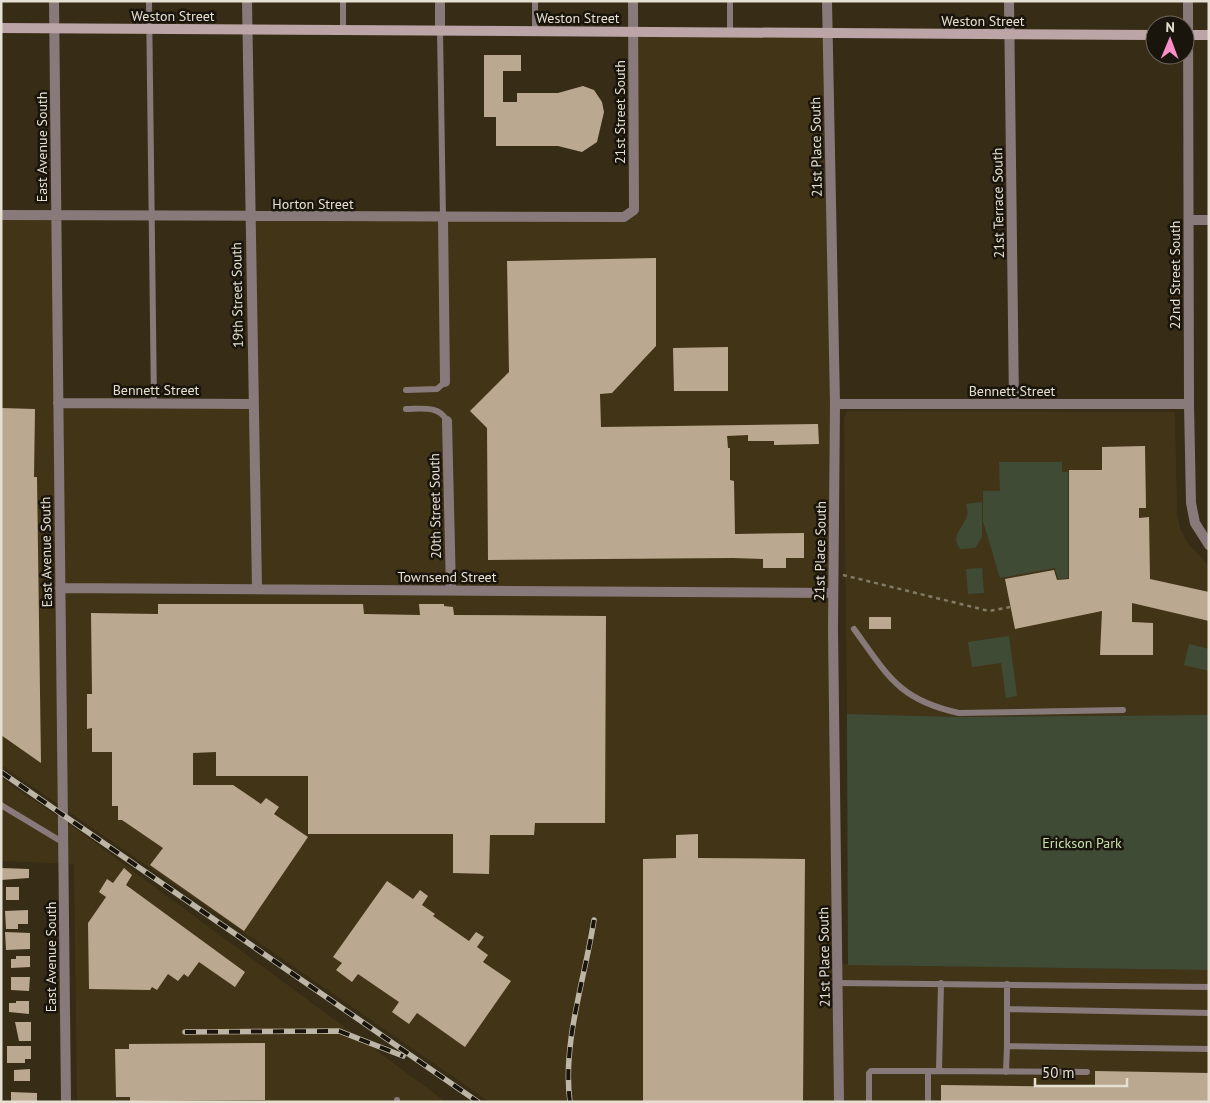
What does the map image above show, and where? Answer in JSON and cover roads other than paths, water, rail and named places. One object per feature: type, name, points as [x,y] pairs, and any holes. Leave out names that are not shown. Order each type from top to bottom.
[{"type":"street","name":"East Avenue South","points":[[54,1],[60,588],[65,843],[66,1102]]},
{"type":"street","name":"19th Street South","points":[[247,1],[257,589]]},
{"type":"street","points":[[440,1],[440,31]]},
{"type":"street","name":"21st Street South","points":[[624,217],[634,210],[633,1]]},
{"type":"street","name":"21st Place South","points":[[827,1],[835,404],[833,593],[840,1102]]},
{"type":"street","name":"21st Terrace South","points":[[1009,1],[1014,404]]},
{"type":"street","name":"22nd Street South","points":[[1188,1],[1188,15]]},
{"type":"street","name":"Weston Street","points":[[1,28],[1145,35]]},
{"type":"street","points":[[1195,35],[1209,36]]},
{"type":"street","name":"22nd Street South","points":[[1187,65],[1190,220],[1189,404],[1192,503],[1196,523],[1209,545]]},
{"type":"street","name":"Horton Street","points":[[1,215],[443,218],[624,217]]},
{"type":"street","points":[[443,218],[445,382]]},
{"type":"street","points":[[1190,220],[1209,220]]},
{"type":"street","name":"Bennett Street","points":[[58,403],[253,404]]},
{"type":"street","name":"Bennett Street","points":[[835,404],[1189,404]]},
{"type":"street","name":"20th Street South","points":[[447,421],[451,590]]},
{"type":"street","name":"Townsend Street","points":[[60,588],[833,593]]},
{"type":"lane","points":[[149,1],[154,403]]},
{"type":"lane","points":[[342,31],[343,1]]},
{"type":"lane","points":[[535,1],[535,32]]},
{"type":"lane","points":[[730,1],[730,33]]},
{"type":"lane","points":[[440,31],[443,218]]},
{"type":"lane","points":[[406,390],[436,390],[445,382]]},
{"type":"lane","points":[[406,410],[436,409],[443,414],[447,421]]},
{"type":"lane","points":[[854,629],[892,680],[913,698],[937,708],[959,713],[1123,710]]},
{"type":"lane","points":[[1,805],[65,843]]},
{"type":"lane","points":[[838,983],[1209,987]]},
{"type":"lane","points":[[940,1071],[941,983]]},
{"type":"lane","points":[[1006,1072],[1008,984]]},
{"type":"lane","points":[[1007,1009],[1209,1013]]},
{"type":"lane","points":[[1007,1046],[1209,1049]]},
{"type":"lane","points":[[869,1102],[869,1073],[871,1071],[1087,1072]]},
{"type":"lane","points":[[928,1071],[928,1102]]},
{"type":"railway","points":[[1,772],[478,1102]]},
{"type":"railway","points":[[570,1102],[568,1080],[572,1034],[594,920]]},
{"type":"railway","points":[[185,1032],[339,1031],[403,1056]]},
{"type":"park label","name":"Erickson Park","points":[[1082,843]]}]
